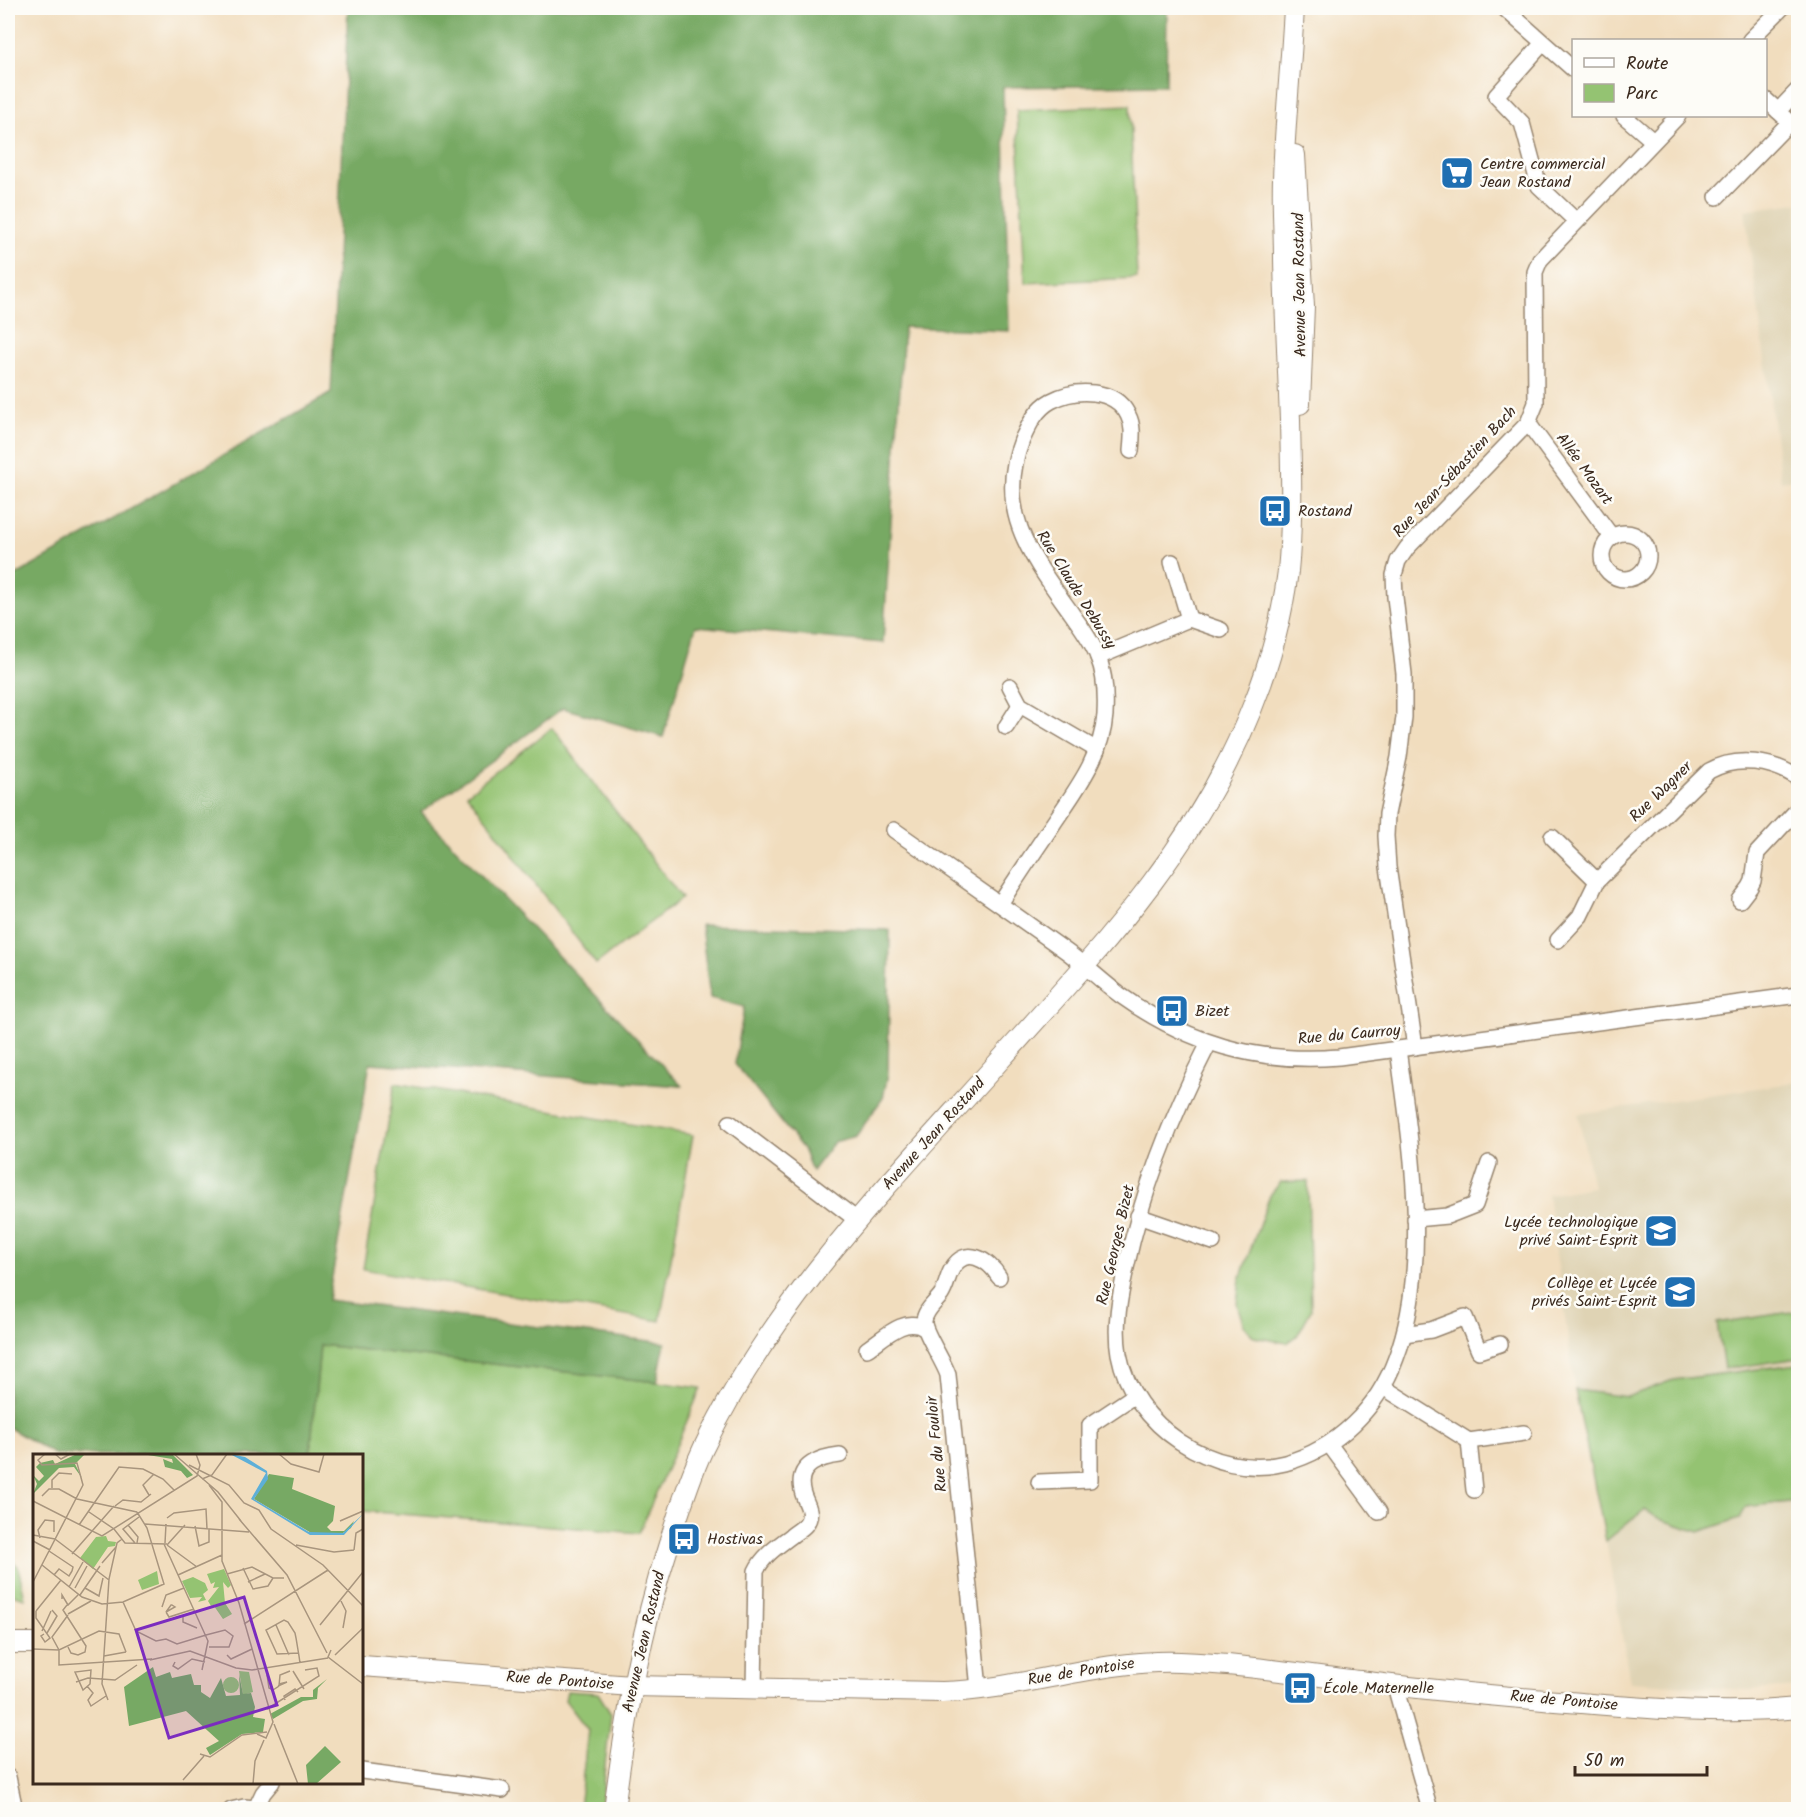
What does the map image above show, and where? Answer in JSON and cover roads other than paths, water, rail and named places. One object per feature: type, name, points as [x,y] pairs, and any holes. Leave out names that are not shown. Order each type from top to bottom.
[{"type":"street","name":"Avenue Jean Rostand","points":[[614,1809],[632,1686],[653,1594],[679,1510],[702,1452],[739,1383],[759,1352],[857,1220],[1084,966],[1151,884],[1186,837],[1221,777],[1243,730],[1269,660],[1280,618],[1289,556],[1292,484],[1283,186],[1294,8]]},
{"type":"street","points":[[1503,8],[1572,68]]},
{"type":"street","points":[[1751,39],[1782,8]]},
{"type":"street","points":[[1543,43],[1496,96],[1522,123],[1539,186],[1576,221]]},
{"type":"street","points":[[1778,111],[1798,90]]},
{"type":"street","points":[[1717,197],[1790,122],[1767,101]]},
{"type":"street","points":[[1625,117],[1653,141]]},
{"type":"street","name":"Rue Jean-Sébastien Bach","points":[[1415,1047],[1386,850],[1387,813],[1399,756],[1404,717],[1404,674],[1394,591],[1395,568],[1407,548],[1528,423],[1533,414],[1536,403],[1535,272],[1545,253],[1677,117]]},
{"type":"street","name":"Rue Claude Debussy","points":[[1000,904],[1084,776],[1097,750],[1104,726],[1105,705],[1104,680],[1098,657],[1084,632],[1038,566],[1021,535],[1013,504],[1015,464],[1035,414],[1048,402],[1069,394],[1102,394],[1121,405],[1131,423],[1133,434],[1131,451]]},
{"type":"street","name":"Allée Mozart","points":[[1528,423],[1612,537]]},
{"type":"street","points":[[1172,562],[1189,619]]},
{"type":"street","points":[[1098,657],[1189,619],[1221,630]]},
{"type":"street","points":[[1010,686],[1020,705],[1097,750]]},
{"type":"street","points":[[1006,727],[1020,705]]},
{"type":"street","name":"Rue Wagner","points":[[1558,940],[1580,916],[1597,881],[1702,776],[1718,766],[1736,761],[1775,766],[1798,778]]},
{"type":"street","points":[[1740,900],[1750,888],[1753,880],[1757,853],[1798,809]]},
{"type":"street","name":"Rue du Caurroy","points":[[894,830],[1000,904],[1137,1006],[1178,1030],[1209,1043],[1249,1054],[1289,1058],[1327,1058],[1798,995]]},
{"type":"street","points":[[1552,837],[1597,881]]},
{"type":"street","name":"Rue Georges Bizet","points":[[1209,1043],[1171,1121],[1138,1216],[1124,1279],[1117,1331],[1119,1356],[1135,1395],[1152,1419],[1169,1435],[1190,1448],[1230,1462],[1256,1465],[1283,1463],[1312,1453],[1329,1444],[1360,1417],[1383,1387],[1396,1359],[1404,1334],[1413,1270],[1415,1219],[1414,1177],[1398,1049]]},
{"type":"street","points":[[730,1123],[857,1220]]},
{"type":"street","points":[[1415,1219],[1447,1216],[1475,1204],[1489,1163]]},
{"type":"street","points":[[1138,1216],[1213,1242]]},
{"type":"street","points":[[867,1349],[901,1326],[913,1324],[924,1328],[926,1314],[945,1289],[950,1272],[957,1263],[967,1257],[980,1258],[990,1264],[999,1277]]},
{"type":"street","points":[[1404,1334],[1431,1330],[1465,1317],[1479,1350],[1500,1344]]},
{"type":"street","name":"Rue du Fouloir","points":[[924,1328],[942,1358],[948,1376],[979,1689]]},
{"type":"street","points":[[1383,1387],[1469,1442],[1524,1433]]},
{"type":"street","points":[[1039,1482],[1090,1480],[1090,1425],[1135,1395]]},
{"type":"street","points":[[1469,1442],[1474,1490]]},
{"type":"street","points":[[1329,1444],[1379,1512]]},
{"type":"street","points":[[754,1689],[756,1571],[766,1555],[805,1525],[809,1507],[801,1484],[806,1470],[820,1457],[840,1455]]},
{"type":"street","points":[[8,1642],[33,1643]]},
{"type":"street","name":"Rue de Pontoise","points":[[363,1666],[632,1686],[942,1692],[979,1689],[1123,1664],[1158,1661],[1219,1664],[1395,1686],[1683,1710],[1736,1712],[1798,1708]]},
{"type":"street","points":[[1395,1686],[1430,1809]]},
{"type":"street","points":[[363,1771],[502,1790]]},
{"type":"street","points":[[8,1777],[15,1809]]},
{"type":"street","points":[[231,1809],[244,1807],[255,1809],[270,1784]]},
{"type":"place","name":"Centre commercial Jean Rostand","points":[[1457,173]]},
{"type":"place","name":"Rostand","points":[[1275,511]]},
{"type":"place","name":"Bizet","points":[[1172,1011]]},
{"type":"place","name":"Lycée technologique privé Saint-Esprit","points":[[1661,1231]]},
{"type":"place","name":"Collège et Lycée privés Saint-Esprit","points":[[1680,1292]]},
{"type":"place","name":"Hostivas","points":[[684,1539]]},
{"type":"place","name":"École Maternelle","points":[[1300,1688]]}]
